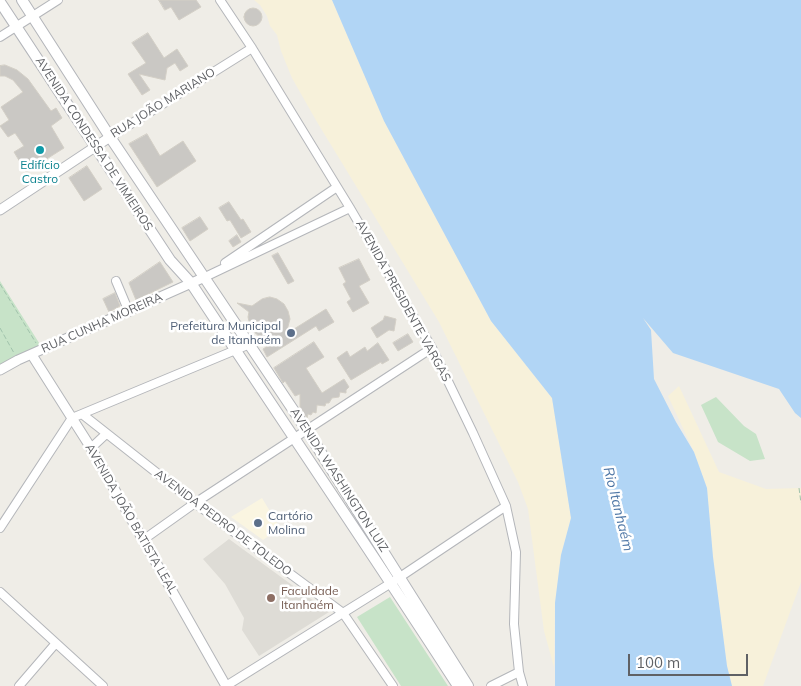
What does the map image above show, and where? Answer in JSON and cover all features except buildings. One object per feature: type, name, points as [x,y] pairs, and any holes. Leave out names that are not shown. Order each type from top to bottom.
[{"type":"main road","name":"AVENIDA CONDESSA DE VIMIEIROS","points":[[22,0],[110,137],[205,277]]},
{"type":"main road","name":"AVENIDA CONDESSA DE VIMIEIROS","points":[[0,2],[170,260],[192,283]]},
{"type":"main road","name":"AVENIDA WASHINGTON LUIZ","points":[[205,277],[306,429],[468,686]]},
{"type":"main road","name":"AVENIDA WASHINGTON LUIZ","points":[[192,283],[458,686]]},
{"type":"street","points":[[0,37],[58,0]]},
{"type":"street","name":"AVENIDA PRESIDENTE VARGAS","points":[[220,0],[338,187],[432,348],[506,506],[516,552],[517,572],[514,624],[519,672],[523,686]]},
{"type":"street","name":"RUA JOÃO MARIANO","points":[[0,210],[94,146],[252,48]]},
{"type":"street","points":[[205,277],[338,187]]},
{"type":"street","points":[[205,277],[350,208]]},
{"type":"street","name":"RUA CUNHA MOREIRA","points":[[0,370],[18,360],[205,277]]},
{"type":"street","points":[[116,281],[129,312]]},
{"type":"street","points":[[0,528],[72,418],[250,344]]},
{"type":"street","points":[[143,540],[306,429],[432,348]]},
{"type":"street","name":"AVENIDA JOÃO BATISTA LEAL","points":[[32,354],[91,448],[226,686]]},
{"type":"street","name":"AVENIDA PEDRO DE TOLEDO","points":[[82,414],[195,503],[343,613],[393,686]]},
{"type":"street","points":[[91,448],[106,434]]},
{"type":"street","points":[[226,686],[391,583],[506,506]]},
{"type":"street","points":[[0,592],[103,686]]},
{"type":"street","points":[[19,686],[56,642]]},
{"type":"street","points":[[491,686],[519,672]]},
{"type":"path","points":[[0,284],[38,345]]},
{"type":"path","points":[[0,328],[18,360]]},
{"type":"path","points":[[799,488],[801,503]]},
{"type":"shaded area","name":"Cartório Molina","points":[[262,498],[280,528],[263,540],[231,517]]},
{"type":"shaded area","name":"Faculdade Itanhaém","points":[[229,539],[329,612],[259,656],[242,630],[244,618],[225,584],[203,559]]},
{"type":"green space","points":[[0,281],[41,346],[0,366]]},
{"type":"green space","points":[[716,397],[744,426],[756,434],[765,459],[750,461],[718,442],[701,405]]},
{"type":"green space","points":[[390,597],[448,686],[401,686],[357,617]]},
{"type":"sand","points":[[254,0],[332,0],[384,121],[491,321],[552,398],[571,518],[561,555],[555,603],[554,667],[544,631],[528,509],[518,482],[439,322],[317,122],[292,78],[277,35],[270,26],[267,16],[260,5]]},
{"type":"sand","points":[[679,386],[719,472],[766,489],[801,488],[801,582],[763,686],[732,686],[727,666],[713,557],[707,488],[694,452],[668,396]]},
{"type":"water","name":"Rio Itanhaém","points":[[332,0],[801,0],[801,418],[795,413],[779,389],[673,353],[643,318],[651,330],[654,379],[694,452],[707,488],[713,557],[727,666],[732,686],[555,686],[555,603],[561,555],[571,518],[552,398],[491,321],[384,121]]},
{"type":"place","name":"Edifício Castro","points":[[40,150]]},
{"type":"place","name":"Prefeitura Municipal de Itanhaém","points":[[291,333]]},
{"type":"place","name":"Cartório Molina","points":[[258,523]]},
{"type":"place","name":"Faculdade Itanhaém","points":[[271,598]]}]
